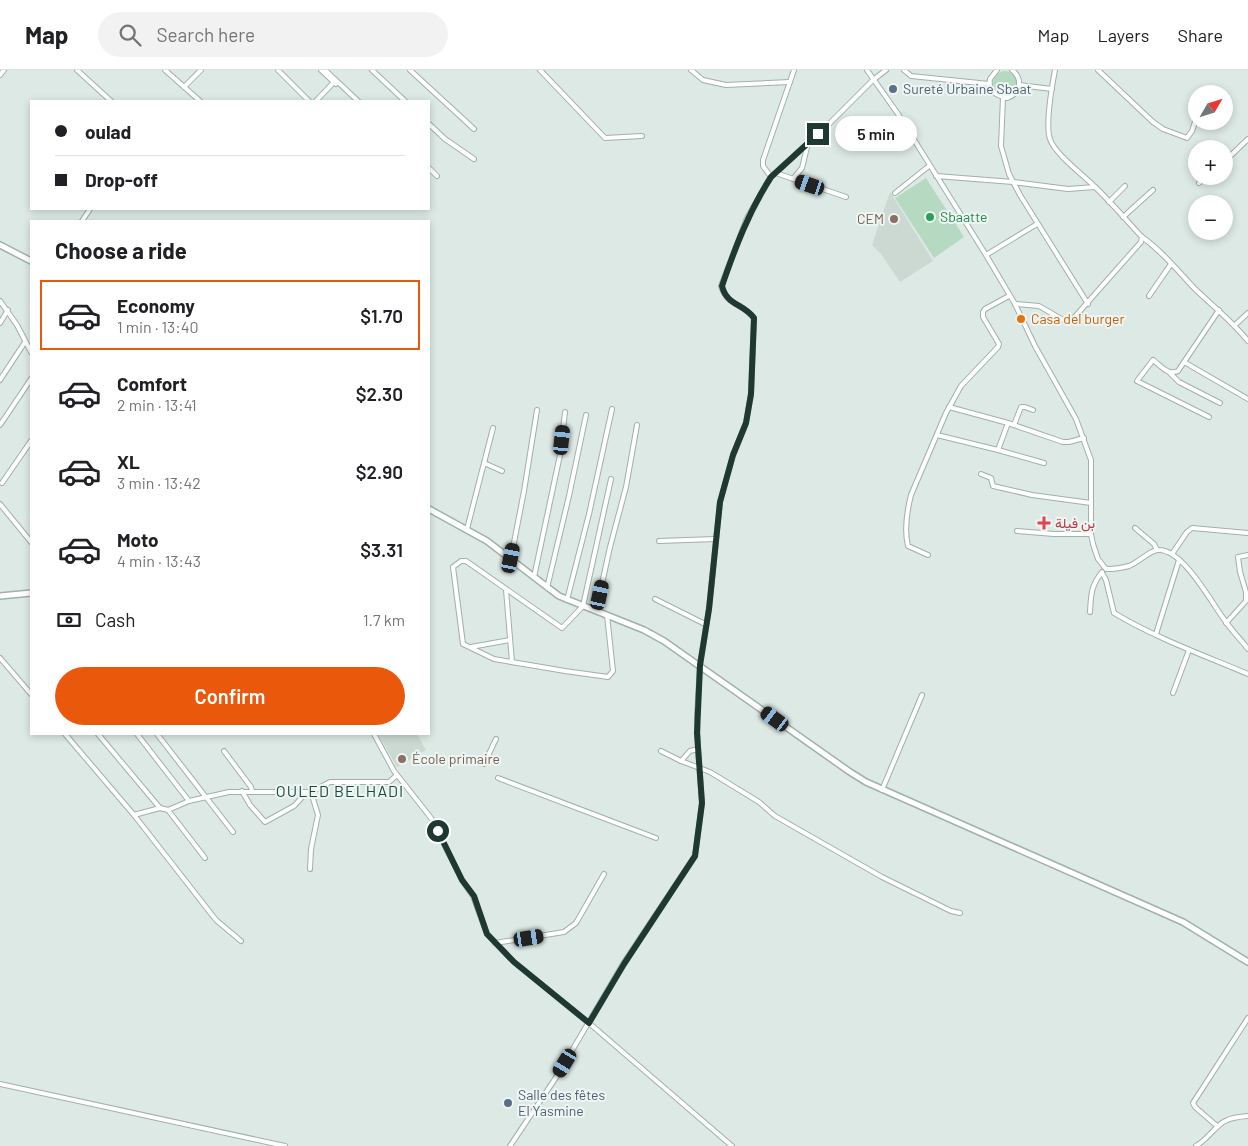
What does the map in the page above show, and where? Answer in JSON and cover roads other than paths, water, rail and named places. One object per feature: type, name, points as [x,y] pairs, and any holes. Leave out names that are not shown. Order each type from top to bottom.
[{"type":"street","points":[[0,75],[4,70]]},
{"type":"street","points":[[77,70],[110,100]]},
{"type":"street","points":[[165,70],[199,100]]},
{"type":"street","points":[[184,87],[201,70]]},
{"type":"street","points":[[278,70],[307,100]]},
{"type":"street","points":[[321,70],[352,98],[351,100]]},
{"type":"street","points":[[325,70],[357,100]]},
{"type":"street","points":[[372,70],[404,100]]},
{"type":"street","points":[[410,70],[474,129]]},
{"type":"street","points":[[540,70],[606,138],[642,136]]},
{"type":"street","points":[[691,70],[703,80],[726,85],[790,82]]},
{"type":"street","points":[[771,177],[763,166],[763,160],[794,70]]},
{"type":"street","points":[[867,70],[898,114],[986,255],[1015,304],[1035,346],[1076,419],[1091,460],[1091,534],[1096,555],[1106,569]]},
{"type":"street","points":[[510,1146],[557,1076],[628,956],[695,856],[702,803],[697,717],[700,665],[709,609],[715,539],[720,502],[733,455],[746,423],[751,394],[754,318],[743,307],[730,302],[724,294],[722,286],[748,218],[771,177],[873,80],[886,70]]},
{"type":"street","points":[[904,70],[911,76],[989,84]]},
{"type":"street","points":[[997,70],[992,74],[989,84],[993,93],[1007,98],[1016,93],[1019,85],[1018,78],[1012,70]]},
{"type":"street","points":[[1055,70],[1049,127],[1050,139],[1057,151],[1096,187],[1142,237],[1152,244],[1235,325],[1248,341]]},
{"type":"street","points":[[1098,70],[1153,122],[1163,129],[1187,138],[1192,130]]},
{"type":"street","points":[[317,100],[334,82]]},
{"type":"street","points":[[1019,85],[1052,89]]},
{"type":"street","points":[[1003,97],[1001,146],[1013,182],[1037,224],[1088,304]]},
{"type":"street","points":[[430,125],[446,140],[474,159]]},
{"type":"street","points":[[1233,153],[1248,139]]},
{"type":"street","points":[[793,179],[802,168],[808,143]]},
{"type":"street","points":[[895,193],[929,166]]},
{"type":"street","points":[[430,169],[437,176]]},
{"type":"street","points":[[776,173],[846,197]]},
{"type":"street","points":[[936,176],[1013,182],[1068,189],[1096,187]]},
{"type":"street","points":[[1109,202],[1125,186]]},
{"type":"street","points":[[1123,217],[1153,190]]},
{"type":"street","points":[[986,255],[1037,224]]},
{"type":"street","points":[[1015,304],[1039,306],[1065,321],[1072,320],[1142,242],[1142,237]]},
{"type":"street","points":[[0,244],[30,260]]},
{"type":"street","points":[[1150,296],[1171,264]]},
{"type":"street","points":[[928,555],[908,546],[908,509],[911,495],[936,435],[961,386],[998,347],[999,344],[983,317],[983,312],[985,309],[1009,296]]},
{"type":"street","points":[[0,301],[8,310],[30,350]]},
{"type":"street","points":[[0,323],[8,310]]},
{"type":"street","points":[[1169,372],[1174,373],[1178,371],[1219,310]]},
{"type":"street","points":[[1235,325],[1248,313]]},
{"type":"street","points":[[0,380],[25,342]]},
{"type":"street","points":[[1209,417],[1137,381],[1153,360],[1179,382],[1220,403]]},
{"type":"street","points":[[1184,362],[1248,399]]},
{"type":"street","points":[[0,426],[30,381]]},
{"type":"street","points":[[949,407],[1008,423],[1064,442],[1084,438]]},
{"type":"street","points":[[1014,425],[1021,407],[1033,410]]},
{"type":"street","points":[[567,600],[589,514],[612,409]]},
{"type":"street","points":[[511,558],[537,410]]},
{"type":"street","points":[[534,577],[560,455],[565,412]]},
{"type":"street","points":[[547,588],[568,504],[586,414]]},
{"type":"street","points":[[998,450],[1008,423]]},
{"type":"street","points":[[596,611],[626,487],[637,425]]},
{"type":"street","points":[[468,529],[493,428]]},
{"type":"street","points":[[936,435],[1044,463]]},
{"type":"street","points":[[2,483],[30,442]]},
{"type":"street","points":[[484,463],[502,471]]},
{"type":"street","points":[[981,474],[991,478],[992,485],[1032,495],[1091,503]]},
{"type":"street","points":[[608,616],[613,672],[608,676],[494,659],[463,644],[453,567],[461,561],[466,561],[562,628],[583,606],[611,479]]},
{"type":"street","points":[[0,504],[30,541]]},
{"type":"street","points":[[430,510],[468,529],[511,558],[547,588],[567,600],[656,636],[700,665],[850,772],[882,790],[1183,922],[1248,962]]},
{"type":"street","points":[[1135,528],[1154,544],[1157,550]]},
{"type":"street","points":[[1172,554],[1187,532],[1192,528],[1248,533]]},
{"type":"street","points":[[1017,531],[1091,534]]},
{"type":"street","points":[[659,541],[715,539]]},
{"type":"street","points":[[1090,612],[1091,592],[1095,580],[1106,569],[1130,566],[1157,550],[1172,554],[1179,560],[1248,649]]},
{"type":"street","points":[[1226,623],[1244,605],[1247,593],[1240,572],[1238,557],[1248,555]]},
{"type":"street","points":[[1156,634],[1179,560]]},
{"type":"street","points":[[1102,573],[1106,580],[1114,613],[1134,625],[1248,674]]},
{"type":"street","points":[[506,590],[512,662]]},
{"type":"street","points":[[0,596],[30,593]]},
{"type":"street","points":[[655,599],[706,624]]},
{"type":"street","points":[[469,647],[510,640]]},
{"type":"street","points":[[1173,693],[1189,650]]},
{"type":"street","points":[[0,658],[30,693]]},
{"type":"street","points":[[882,790],[922,695]]},
{"type":"street","points":[[66,735],[134,815],[216,920],[241,941]]},
{"type":"street","points":[[99,735],[160,808]]},
{"type":"street","points":[[138,735],[189,801]]},
{"type":"street","points":[[158,735],[207,796],[233,832]]},
{"type":"street","points":[[375,735],[397,775],[431,818],[462,880],[474,896],[487,934],[550,992],[589,1023],[732,1146]]},
{"type":"street","points":[[484,764],[496,739]]},
{"type":"street","points":[[680,761],[690,751],[698,749]]},
{"type":"street","points":[[224,751],[252,791]]},
{"type":"street","points":[[660,751],[710,772],[758,802],[775,816],[882,877],[951,911],[960,913]]},
{"type":"street","points":[[242,791],[250,805],[265,822],[294,806],[309,792],[330,782],[389,782],[397,775]]},
{"type":"street","points":[[498,778],[656,838]]},
{"type":"street","points":[[134,815],[160,808],[168,810],[207,796],[242,791],[309,792]]},
{"type":"street","points":[[309,792],[318,816],[311,849],[310,868]]},
{"type":"street","points":[[168,810],[205,858]]},
{"type":"street","points":[[495,943],[564,932],[576,924],[604,874]]},
{"type":"street","points":[[1217,1126],[1193,1103],[1248,1018]]},
{"type":"street","points":[[0,1084],[285,1146]]},
{"type":"street","points":[[1196,1146],[1217,1126],[1233,1116],[1248,1116]]},
{"type":"place","name":"Sureté Urbaine Sbaat","points":[[893,89]]},
{"type":"place","name":"Sbaatte","points":[[930,217]]},
{"type":"place","name":"CEM","points":[[894,219]]},
{"type":"place","name":"Casa del burger","points":[[1021,319]]},
{"type":"place","name":"بن فيلة","points":[[1044,523]]},
{"type":"place","name":"École primaire","points":[[402,759]]},
{"type":"place","name":"Salle des fêtes El Yasmine","points":[[508,1103]]},
{"type":"district","name":"OULED BELHADI","points":[[340,791]]}]
